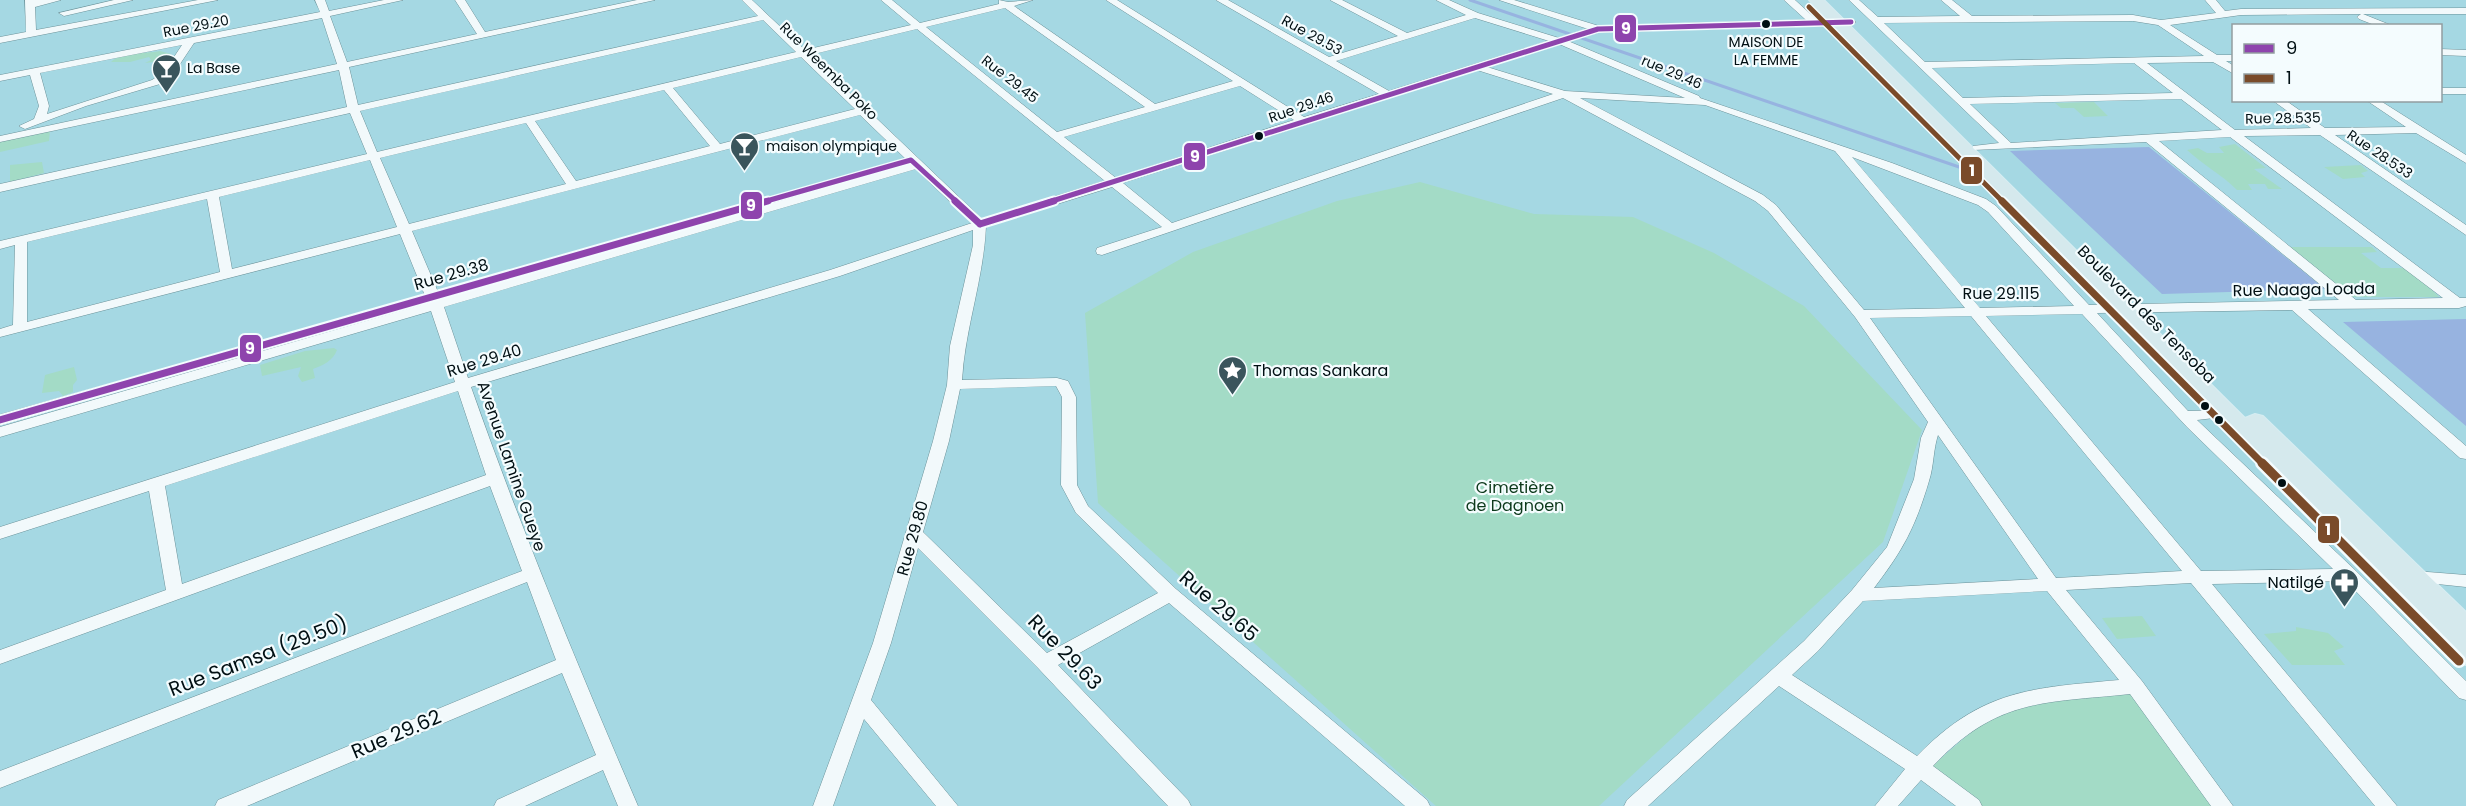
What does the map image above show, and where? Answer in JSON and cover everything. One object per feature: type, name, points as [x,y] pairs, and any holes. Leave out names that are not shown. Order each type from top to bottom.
[{"type":"main road","name":"Boulevard des Tensoba","points":[[1816,0],[1845,22],[1977,148],[2134,310],[2226,413],[2466,654]]},
{"type":"main road","name":"Boulevard des Tensoba","points":[[1828,0],[1845,22],[2134,310],[2466,628]]},
{"type":"street","points":[[31,31],[30,2],[56,0]]},
{"type":"street","points":[[61,17],[73,5],[97,0]]},
{"type":"street","points":[[31,31],[61,17],[128,0]]},
{"type":"street","points":[[61,17],[166,0],[167,9]]},
{"type":"street","points":[[0,40],[31,31],[213,0]]},
{"type":"street","name":"Rue 29.20","points":[[0,78],[190,41],[322,7],[398,0]]},
{"type":"street","points":[[460,0],[482,35]]},
{"type":"street","points":[[597,0],[605,9]]},
{"type":"street","points":[[0,138],[650,0]]},
{"type":"street","name":"Rue Weemba Poko","points":[[737,0],[761,18]]},
{"type":"street","name":"Rue Weemba Poko","points":[[747,0],[761,18],[856,112],[980,224]]},
{"type":"street","name":"Rue 29.45","points":[[886,0],[1172,228]]},
{"type":"street","points":[[0,245],[528,117],[798,56],[1003,2],[1028,0]]},
{"type":"street","points":[[1111,0],[1303,121]]},
{"type":"street","name":"Rue 29.53","points":[[1221,0],[1389,94]]},
{"type":"street","points":[[1335,0],[1408,37]]},
{"type":"street","name":"rue 29.46","points":[[1441,0],[1475,15],[1559,41],[1706,102]]},
{"type":"street","points":[[1504,0],[1598,29],[1845,22]]},
{"type":"street","points":[[1520,6],[1531,0]]},
{"type":"street","points":[[1789,0],[1815,23]]},
{"type":"street","points":[[1854,0],[2007,145]]},
{"type":"street","points":[[1946,0],[1968,18]]},
{"type":"street","points":[[2210,0],[2217,5],[2221,14]]},
{"type":"street","points":[[2446,0],[2466,11]]},
{"type":"street","points":[[1003,2],[1152,107]]},
{"type":"street","name":"Avenue Lamine Gueye","points":[[322,7],[343,65],[353,108],[434,301],[531,574],[628,806]]},
{"type":"street","points":[[1875,20],[2133,18],[2161,23],[2221,14],[2466,11]]},
{"type":"street","points":[[2347,13],[2382,24]]},
{"type":"street","points":[[1329,60],[1475,15]]},
{"type":"street","points":[[0,188],[761,18]]},
{"type":"street","points":[[2161,23],[2232,70]]},
{"type":"street","name":"Rue 29.46","points":[[980,224],[1598,29]]},
{"type":"street","points":[[0,138],[39,120],[156,82],[168,74],[190,41]]},
{"type":"street","points":[[2442,52],[2466,53]]},
{"type":"street","points":[[1922,65],[2232,58]]},
{"type":"street","points":[[2136,60],[2463,304]]},
{"type":"street","points":[[1477,67],[1564,94],[1759,198],[1772,208],[1860,314],[2051,584],[2134,686],[2223,806]]},
{"type":"street","points":[[34,72],[44,106],[39,120]]},
{"type":"street","points":[[1058,135],[1239,82]]},
{"type":"street","points":[[665,85],[717,147]]},
{"type":"street","points":[[2445,91],[2466,91]]},
{"type":"street","points":[[2445,91],[2466,101]]},
{"type":"street","points":[[1102,251],[1564,94],[1706,102],[1838,147],[1982,202],[1992,209],[2185,416],[2350,575],[2466,693]]},
{"type":"street","points":[[1959,101],[2184,96]]},
{"type":"street","name":"Rue 28.533","points":[[2280,102],[2466,231]]},
{"type":"street","points":[[2375,102],[2466,160]]},
{"type":"street","points":[[0,333],[856,112]]},
{"type":"street","points":[[528,117],[572,184]]},
{"type":"street","name":"Rue 28.535","points":[[1977,148],[2233,133],[2419,130]]},
{"type":"street","points":[[2147,137],[2352,304]]},
{"type":"street","points":[[1838,147],[2387,806]]},
{"type":"street","points":[[0,432],[434,301],[909,162]]},
{"type":"street","points":[[212,194],[228,275]]},
{"type":"street","name":"Rue 29.40","points":[[0,533],[465,384],[835,273],[980,224]]},
{"type":"street","name":"Rue 29.80","points":[[823,806],[882,643],[954,385],[957,346],[977,255],[980,224]]},
{"type":"street","points":[[20,328],[21,239]]},
{"type":"street","name":"Rue 29.38","points":[[0,420],[434,301]]},
{"type":"street","name":"Rue Naaga Loada","points":[[2134,310],[2352,304],[2463,304]]},
{"type":"street","points":[[2296,306],[2466,454]]},
{"type":"street","name":"Rue 29.115","points":[[1860,314],[2134,310]]},
{"type":"street","name":"Rue 29.65","points":[[954,385],[1057,382],[1063,384],[1070,397],[1069,485],[1072,495],[1082,509],[1170,594],[1420,806]]},
{"type":"street","points":[[2185,416],[2226,413]]},
{"type":"street","points":[[1635,806],[1779,676],[1858,596],[1894,550],[1903,533],[1922,479],[1929,438],[1936,422]]},
{"type":"street","points":[[0,657],[495,478]]},
{"type":"street","points":[[156,483],[175,593]]},
{"type":"street","name":"Rue 29.63","points":[[914,533],[1046,663],[1181,806]]},
{"type":"street","name":"Rue Samsa (29.50)","points":[[0,780],[531,574]]},
{"type":"street","points":[[1858,596],[2194,577],[2260,578],[2350,575]]},
{"type":"street","points":[[2415,577],[2466,580]]},
{"type":"street","points":[[1046,663],[1170,594]]},
{"type":"street","name":"Rue 29.62","points":[[225,806],[567,663]]},
{"type":"street","points":[[1779,676],[1920,768],[1972,806]]},
{"type":"street","points":[[1885,806],[1961,729],[1991,710],[2031,699],[2134,686]]},
{"type":"street","points":[[860,700],[948,806]]},
{"type":"street","points":[[504,806],[609,758]]},
{"type":"green space","points":[[160,51],[171,54],[171,60],[145,63],[151,60],[149,57],[130,62],[111,62],[128,54]]},
{"type":"green space","points":[[2094,102],[2108,116],[2084,117],[2074,108],[2061,108],[2055,103]]},
{"type":"green space","points":[[50,131],[49,141],[0,152],[0,141]]},
{"type":"green space","points":[[2235,144],[2266,168],[2254,169],[2282,189],[2268,189],[2265,184],[2248,184],[2252,190],[2237,190],[2187,150],[2198,148],[2207,153],[2224,153],[2219,147]]},
{"type":"green space","points":[[42,162],[44,173],[10,182],[10,165]]},
{"type":"green space","points":[[2361,165],[2368,171],[2361,173],[2365,177],[2343,179],[2324,167]]},
{"type":"green space","name":"Cimetière de Dagnoen","points":[[1420,182],[1534,214],[1633,217],[1714,253],[1804,306],[1922,430],[1883,542],[1599,806],[1436,806],[1098,503],[1085,313],[1193,252],[1337,201]]},
{"type":"green space","points":[[2290,247],[2372,247],[2377,252],[2361,253],[2381,268],[2411,268],[2439,297],[2352,297]]},
{"type":"green space","points":[[334,348],[337,350],[330,360],[313,369],[315,378],[302,382],[298,376],[301,367],[262,376],[260,365],[305,351]]},
{"type":"green space","points":[[74,367],[77,380],[73,385],[73,392],[63,396],[59,391],[42,393],[45,375]]},
{"type":"green space","points":[[2142,616],[2156,636],[2117,639],[2102,618]]},
{"type":"green space","points":[[2296,627],[2328,633],[2344,647],[2334,651],[2345,665],[2292,665],[2264,634],[2296,631]]},
{"type":"green space","points":[[2132,690],[2214,806],[1982,806],[1931,767],[1994,712],[2046,699]]},
{"type":"water","points":[[2149,147],[2325,289],[2162,294],[2010,151]]},
{"type":"water","points":[[2466,319],[2466,426],[2343,322]]},
{"type":"waterway","points":[[1470,0],[1965,169]]},
{"type":"transit line","name":"1","points":[[1809,7],[2459,661]]},
{"type":"transit line","name":"9","points":[[980,224],[1598,29],[1851,22]]},
{"type":"transit line","name":"9","points":[[0,420],[911,160],[980,224]]},
{"type":"place","name":"MAISON DE LA FEMME","points":[[1766,24]]},
{"type":"place","name":"La Base","points":[[166,94]]},
{"type":"place","name":"maison olympique","points":[[745,172]]},
{"type":"place","name":"Thomas Sankara","points":[[1232,396]]},
{"type":"place","name":"Natilgé","points":[[2345,608]]}]
